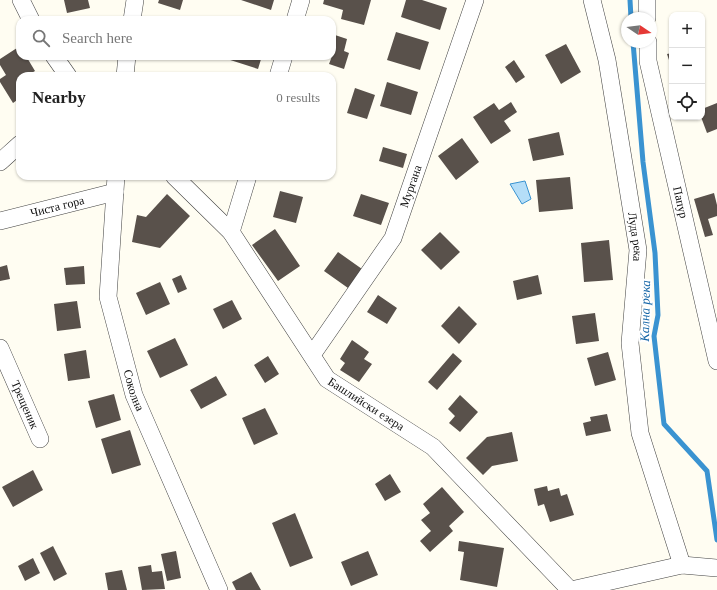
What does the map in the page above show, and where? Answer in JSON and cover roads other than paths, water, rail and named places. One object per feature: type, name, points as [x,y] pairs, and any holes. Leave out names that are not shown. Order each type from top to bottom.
[{"type":"street","points":[[21,0],[29,16]]},
{"type":"street","points":[[133,16],[135,0]]},
{"type":"street","points":[[296,16],[301,0]]},
{"type":"street","name":"Мургана","points":[[312,355],[393,238],[475,0]]},
{"type":"street","name":"Луда река","points":[[592,0],[607,60],[638,250],[630,343],[640,433],[682,566]]},
{"type":"street","points":[[647,0],[647,12]]},
{"type":"street","name":"Папур","points":[[648,48],[648,61],[717,361]]},
{"type":"street","points":[[57,60],[65,72]]},
{"type":"street","points":[[125,72],[127,60]]},
{"type":"street","points":[[279,72],[283,60]]},
{"type":"street","points":[[0,162],[16,148]]},
{"type":"street","name":"Башлийски езера","points":[[178,180],[231,232],[327,380],[433,446],[571,590]]},
{"type":"street","points":[[231,232],[247,180]]},
{"type":"street","name":"Чиста гора","points":[[0,221],[116,184]]},
{"type":"street","name":"Соколна","points":[[116,184],[108,297],[134,395],[219,590]]},
{"type":"street","name":"Трещеник","points":[[0,348],[40,439]]},
{"type":"street","points":[[571,590],[682,566],[717,568]]},
{"type":"water","points":[[525,181],[531,199],[522,204],[510,184]]},
{"type":"waterway","name":"Кална река","points":[[630,0],[631,12]]},
{"type":"waterway","name":"Кална река","points":[[634,48],[643,162],[655,253],[658,315],[654,336],[664,424],[707,471],[717,540]]}]
